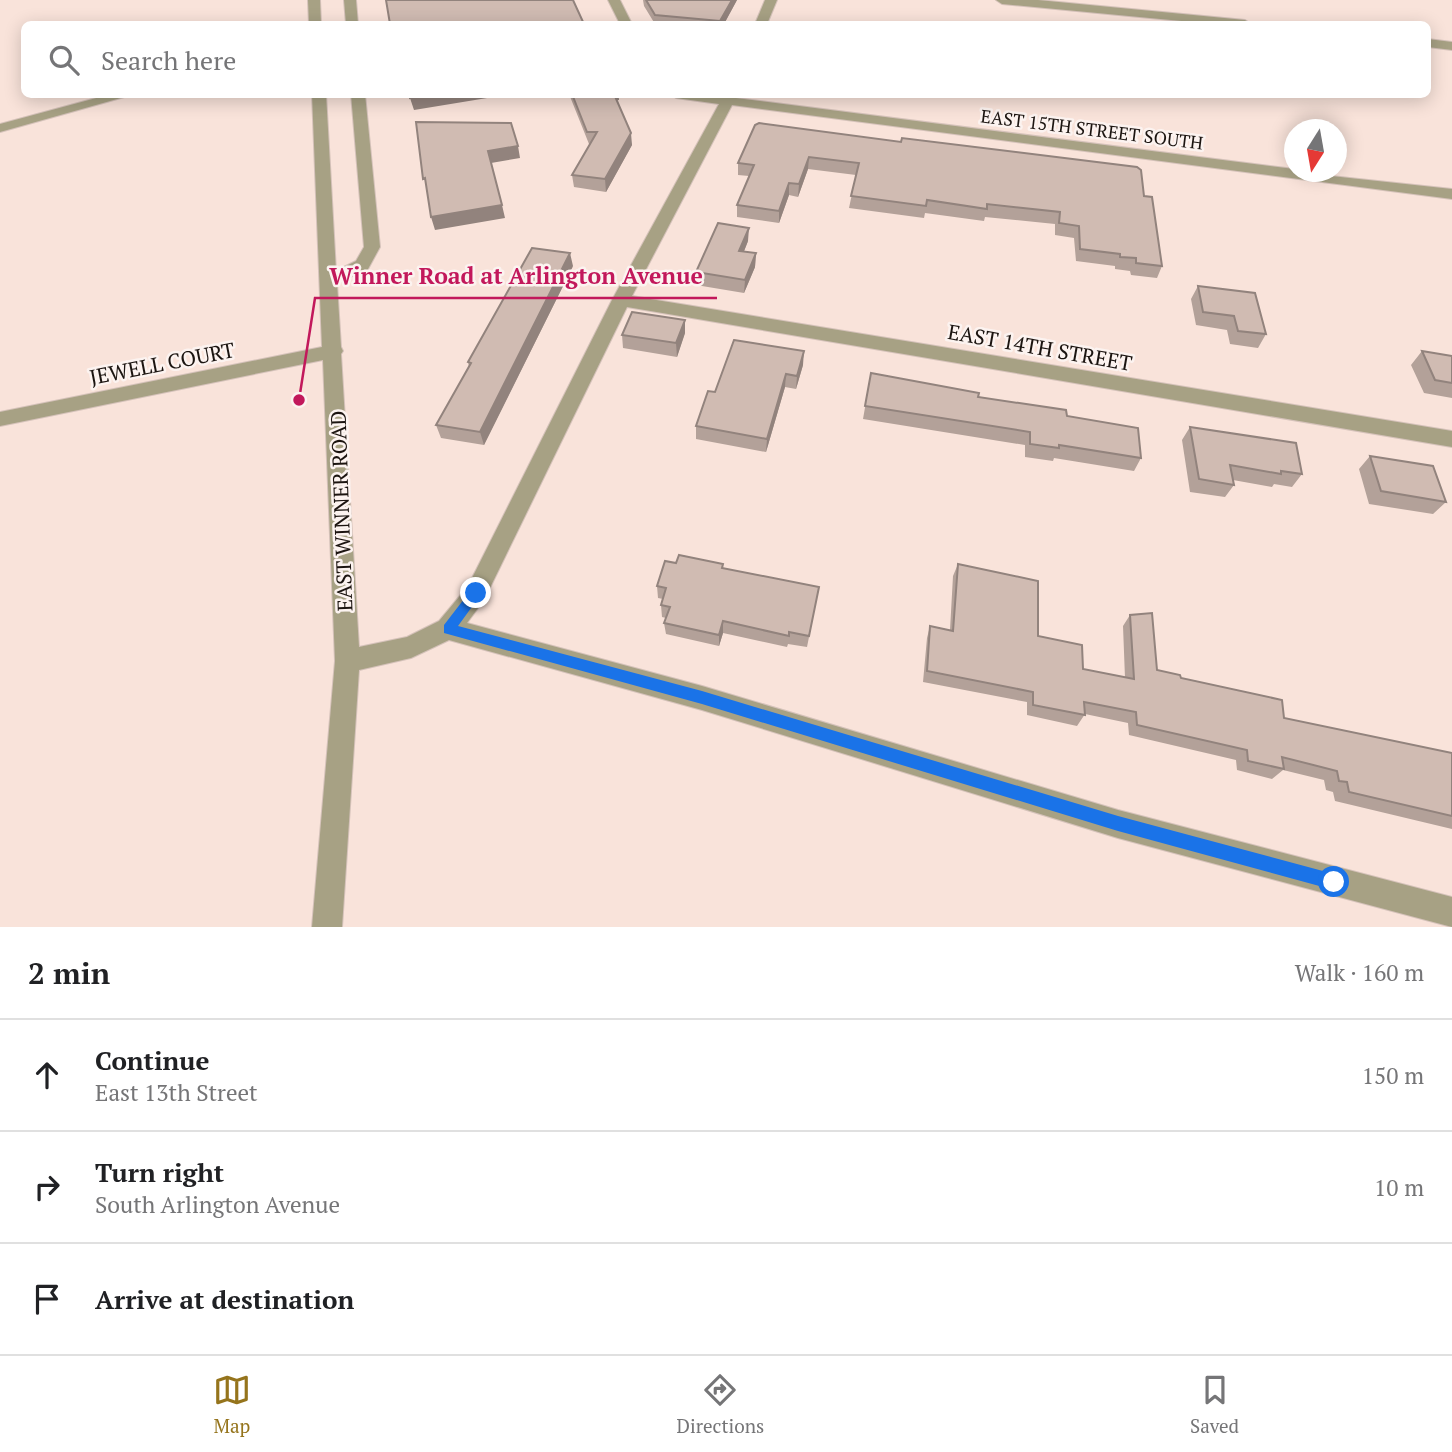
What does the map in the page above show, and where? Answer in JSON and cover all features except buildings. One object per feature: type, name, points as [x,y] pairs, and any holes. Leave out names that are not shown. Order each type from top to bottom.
[{"type":"street","points":[[314,0],[315,21]]},
{"type":"street","points":[[350,0],[352,21]]},
{"type":"street","points":[[614,0],[624,21]]},
{"type":"street","points":[[762,21],[771,0]]},
{"type":"street","points":[[1002,0],[1215,21]]},
{"type":"street","points":[[1431,43],[1452,46]]},
{"type":"street","points":[[0,128],[114,98]]},
{"type":"street","name":"EAST WINNER ROAD","points":[[319,98],[334,351],[347,661],[327,927]]},
{"type":"street","points":[[330,279],[360,268],[369,258],[372,247],[358,98]]},
{"type":"street","points":[[347,661],[411,647],[448,629],[476,593],[621,300],[729,99]]},
{"type":"street","name":"EAST 15TH STREET SOUTH","points":[[729,99],[1452,194]]},
{"type":"street","name":"EAST 14TH STREET","points":[[621,300],[1452,439]]},
{"type":"street","name":"JEWELL COURT","points":[[0,419],[334,351]]},
{"type":"street","points":[[448,629],[702,698],[1118,824],[1452,912]]},
{"type":"place","name":"Winner Road at Arlington Avenue","points":[[299,400]]},
{"type":"route","points":[[476,593],[448,629],[702,698],[1118,824],[1334,882]]}]
